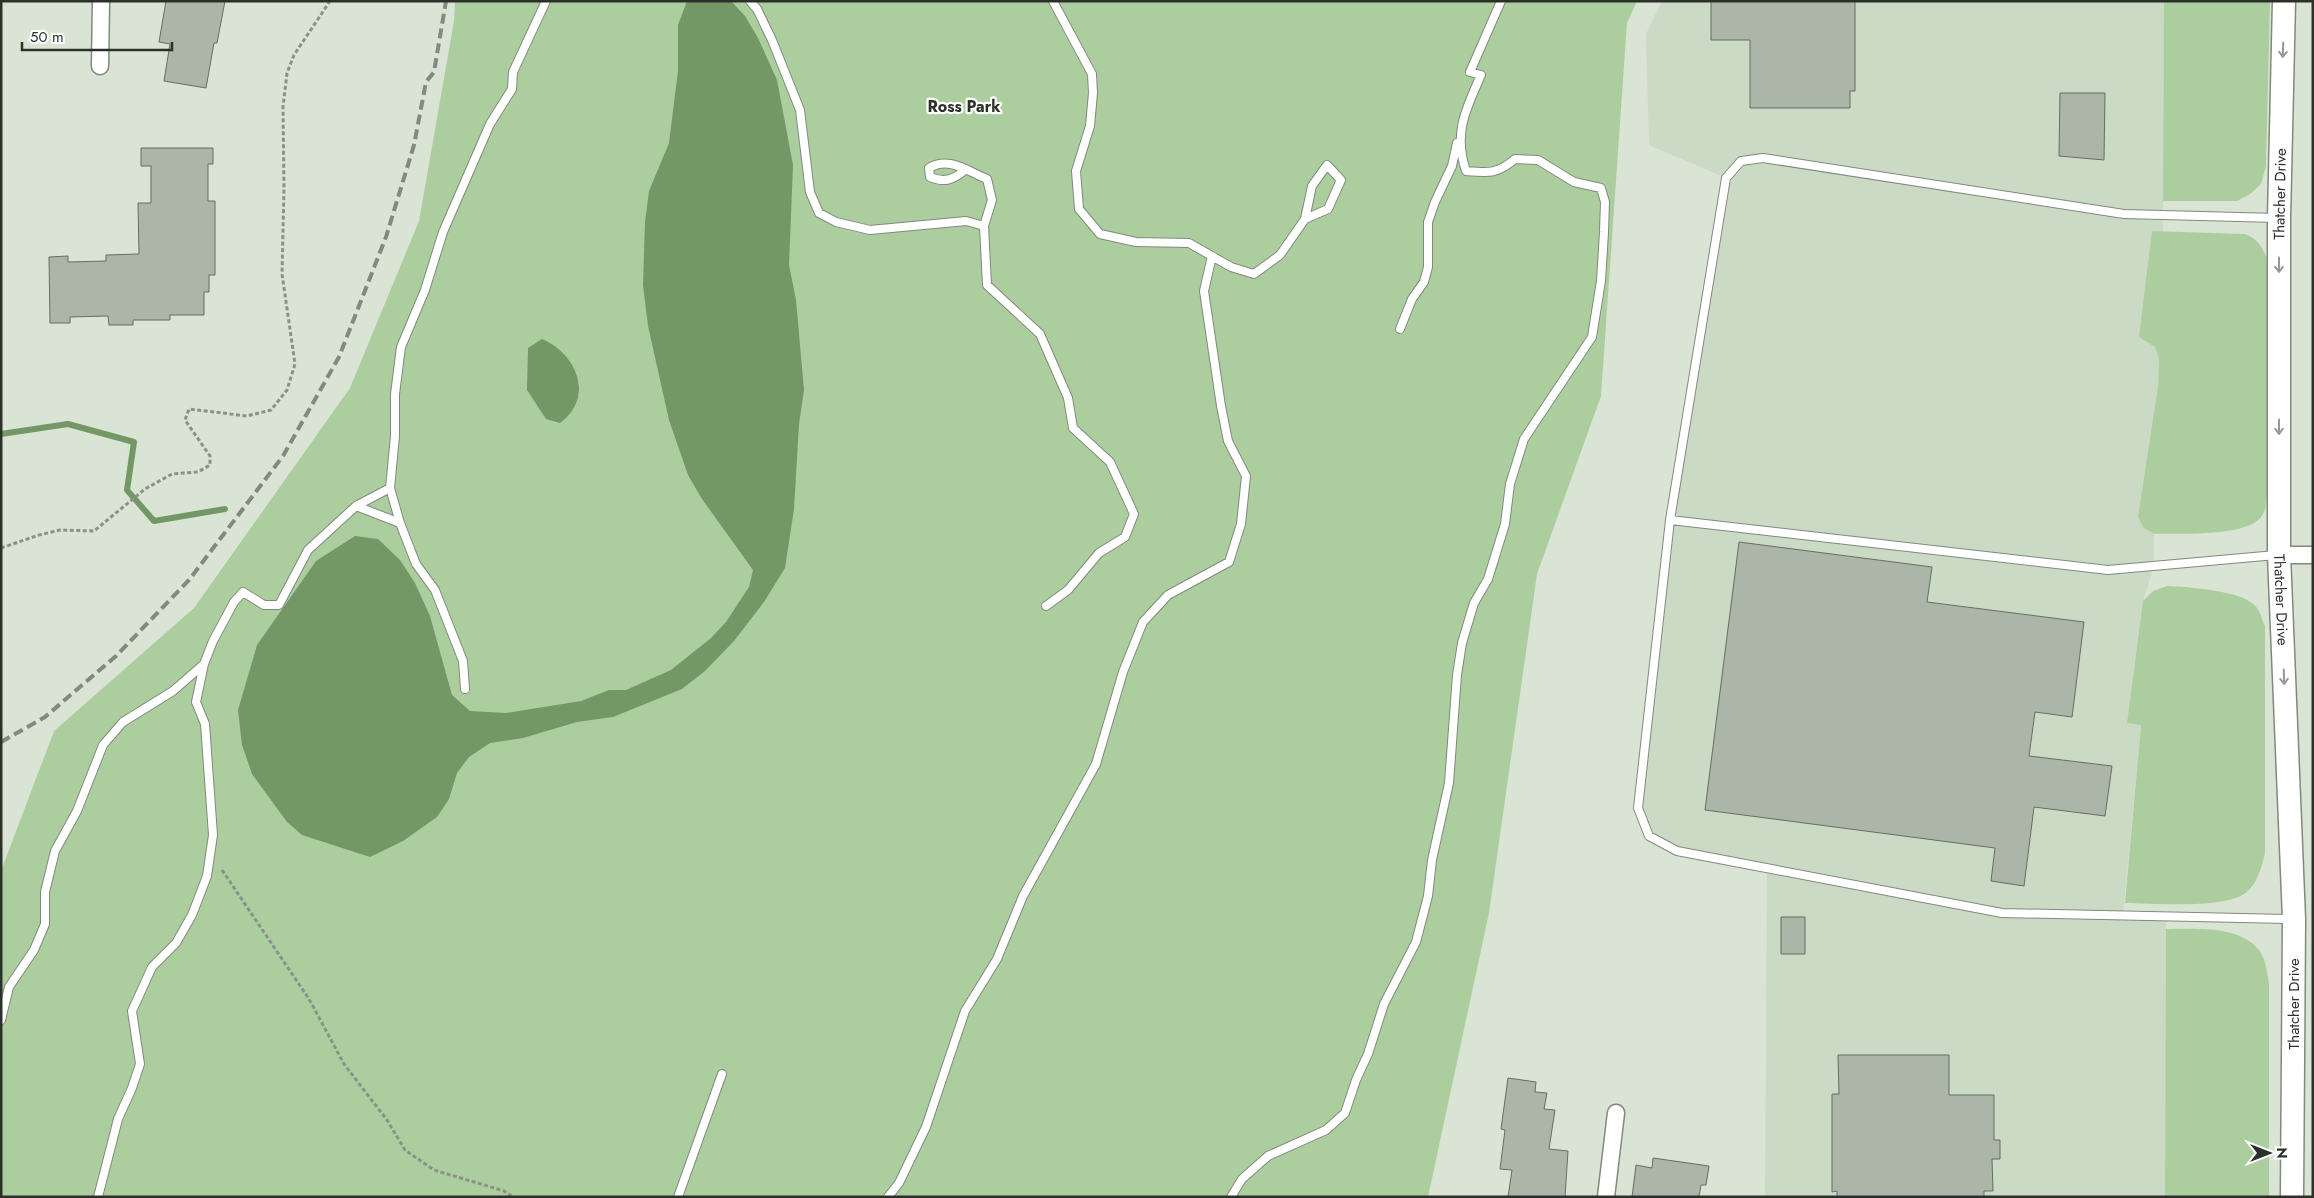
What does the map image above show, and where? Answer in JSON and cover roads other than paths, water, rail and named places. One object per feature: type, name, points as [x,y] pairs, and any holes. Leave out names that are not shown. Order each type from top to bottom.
[{"type":"main road","name":"Thatcher Drive","points":[[2284,1],[2279,218],[2279,555],[2294,919],[2292,1197]]},
{"type":"street","points":[[100,66],[101,1]]},
{"type":"street","points":[[2279,555],[2313,555]]},
{"type":"street","points":[[1606,1197],[1616,1113]]},
{"type":"lane","points":[[465,689],[463,661],[435,590],[416,564],[400,523],[390,488],[395,436],[395,394],[402,347],[425,290],[443,232],[472,171],[490,124],[512,89],[513,72],[546,1]]},
{"type":"lane","points":[[750,1],[757,9],[772,40],[800,110],[810,192],[819,213],[836,222],[870,230],[966,221],[984,226]]},
{"type":"lane","points":[[1053,1],[1092,74],[1093,93],[1090,126],[1076,171],[1079,209],[1100,234],[1136,242],[1189,243],[1231,267],[1254,274],[1280,255],[1306,219],[1312,186],[1327,165],[1341,180],[1328,209],[1306,219]]},
{"type":"lane","points":[[1400,329],[1412,299],[1424,282],[1428,267],[1428,222],[1452,166],[1469,103],[1481,75],[1470,72],[1501,1]]},
{"type":"lane","points":[[1231,1197],[1242,1179],[1268,1156],[1326,1130],[1345,1113],[1356,1080],[1368,1054],[1384,1004],[1416,942],[1449,783],[1457,675],[1462,643],[1474,603],[1488,579],[1506,524],[1510,484],[1524,439],[1592,337],[1601,281],[1605,202],[1601,188],[1574,182],[1538,160],[1516,159],[1500,171],[1466,171],[1461,156],[1459,135]]},
{"type":"lane","points":[[2279,218],[2124,214],[1763,158],[1741,161],[1726,178],[1670,520],[1638,808],[1649,836],[1677,851],[2002,913],[2294,919]]},
{"type":"lane","points":[[965,170],[986,178],[992,200],[984,226],[986,285],[1040,334],[1068,398],[1073,428],[1110,462],[1134,514],[1125,537],[1099,553],[1068,590],[1046,606]]},
{"type":"lane","points":[[888,1197],[899,1183],[926,1127],[965,1011],[997,958],[1023,896],[1096,764],[1123,672],[1143,622],[1168,595],[1229,562],[1241,524],[1246,476],[1228,441],[1221,406],[1204,291],[1212,256]]},
{"type":"lane","points":[[98,1197],[118,1119],[140,1064],[132,1012],[152,967],[176,943],[192,916],[207,876],[213,835],[205,724],[196,702],[204,664],[222,621],[234,602],[244,592],[264,605],[278,605],[308,550],[356,506],[390,488]]},
{"type":"lane","points":[[356,506],[400,523]]},
{"type":"lane","points":[[1670,520],[2108,570],[2279,555]]},
{"type":"lane","points":[[1,1020],[9,987],[34,950],[46,924],[46,892],[56,851],[77,811],[103,745],[123,722],[173,691],[204,664]]},
{"type":"lane","points":[[678,1197],[722,1074]]},
{"type":"waterway","points":[[1,434],[68,424],[134,442],[127,490],[154,521],[225,509]]},
{"type":"railway","points":[[1,742],[45,717],[116,656],[189,580],[283,456],[339,357],[386,237],[414,145],[426,82],[434,72],[446,1]]},
{"type":"district","name":"Ross Park","points":[[964,106]]}]
